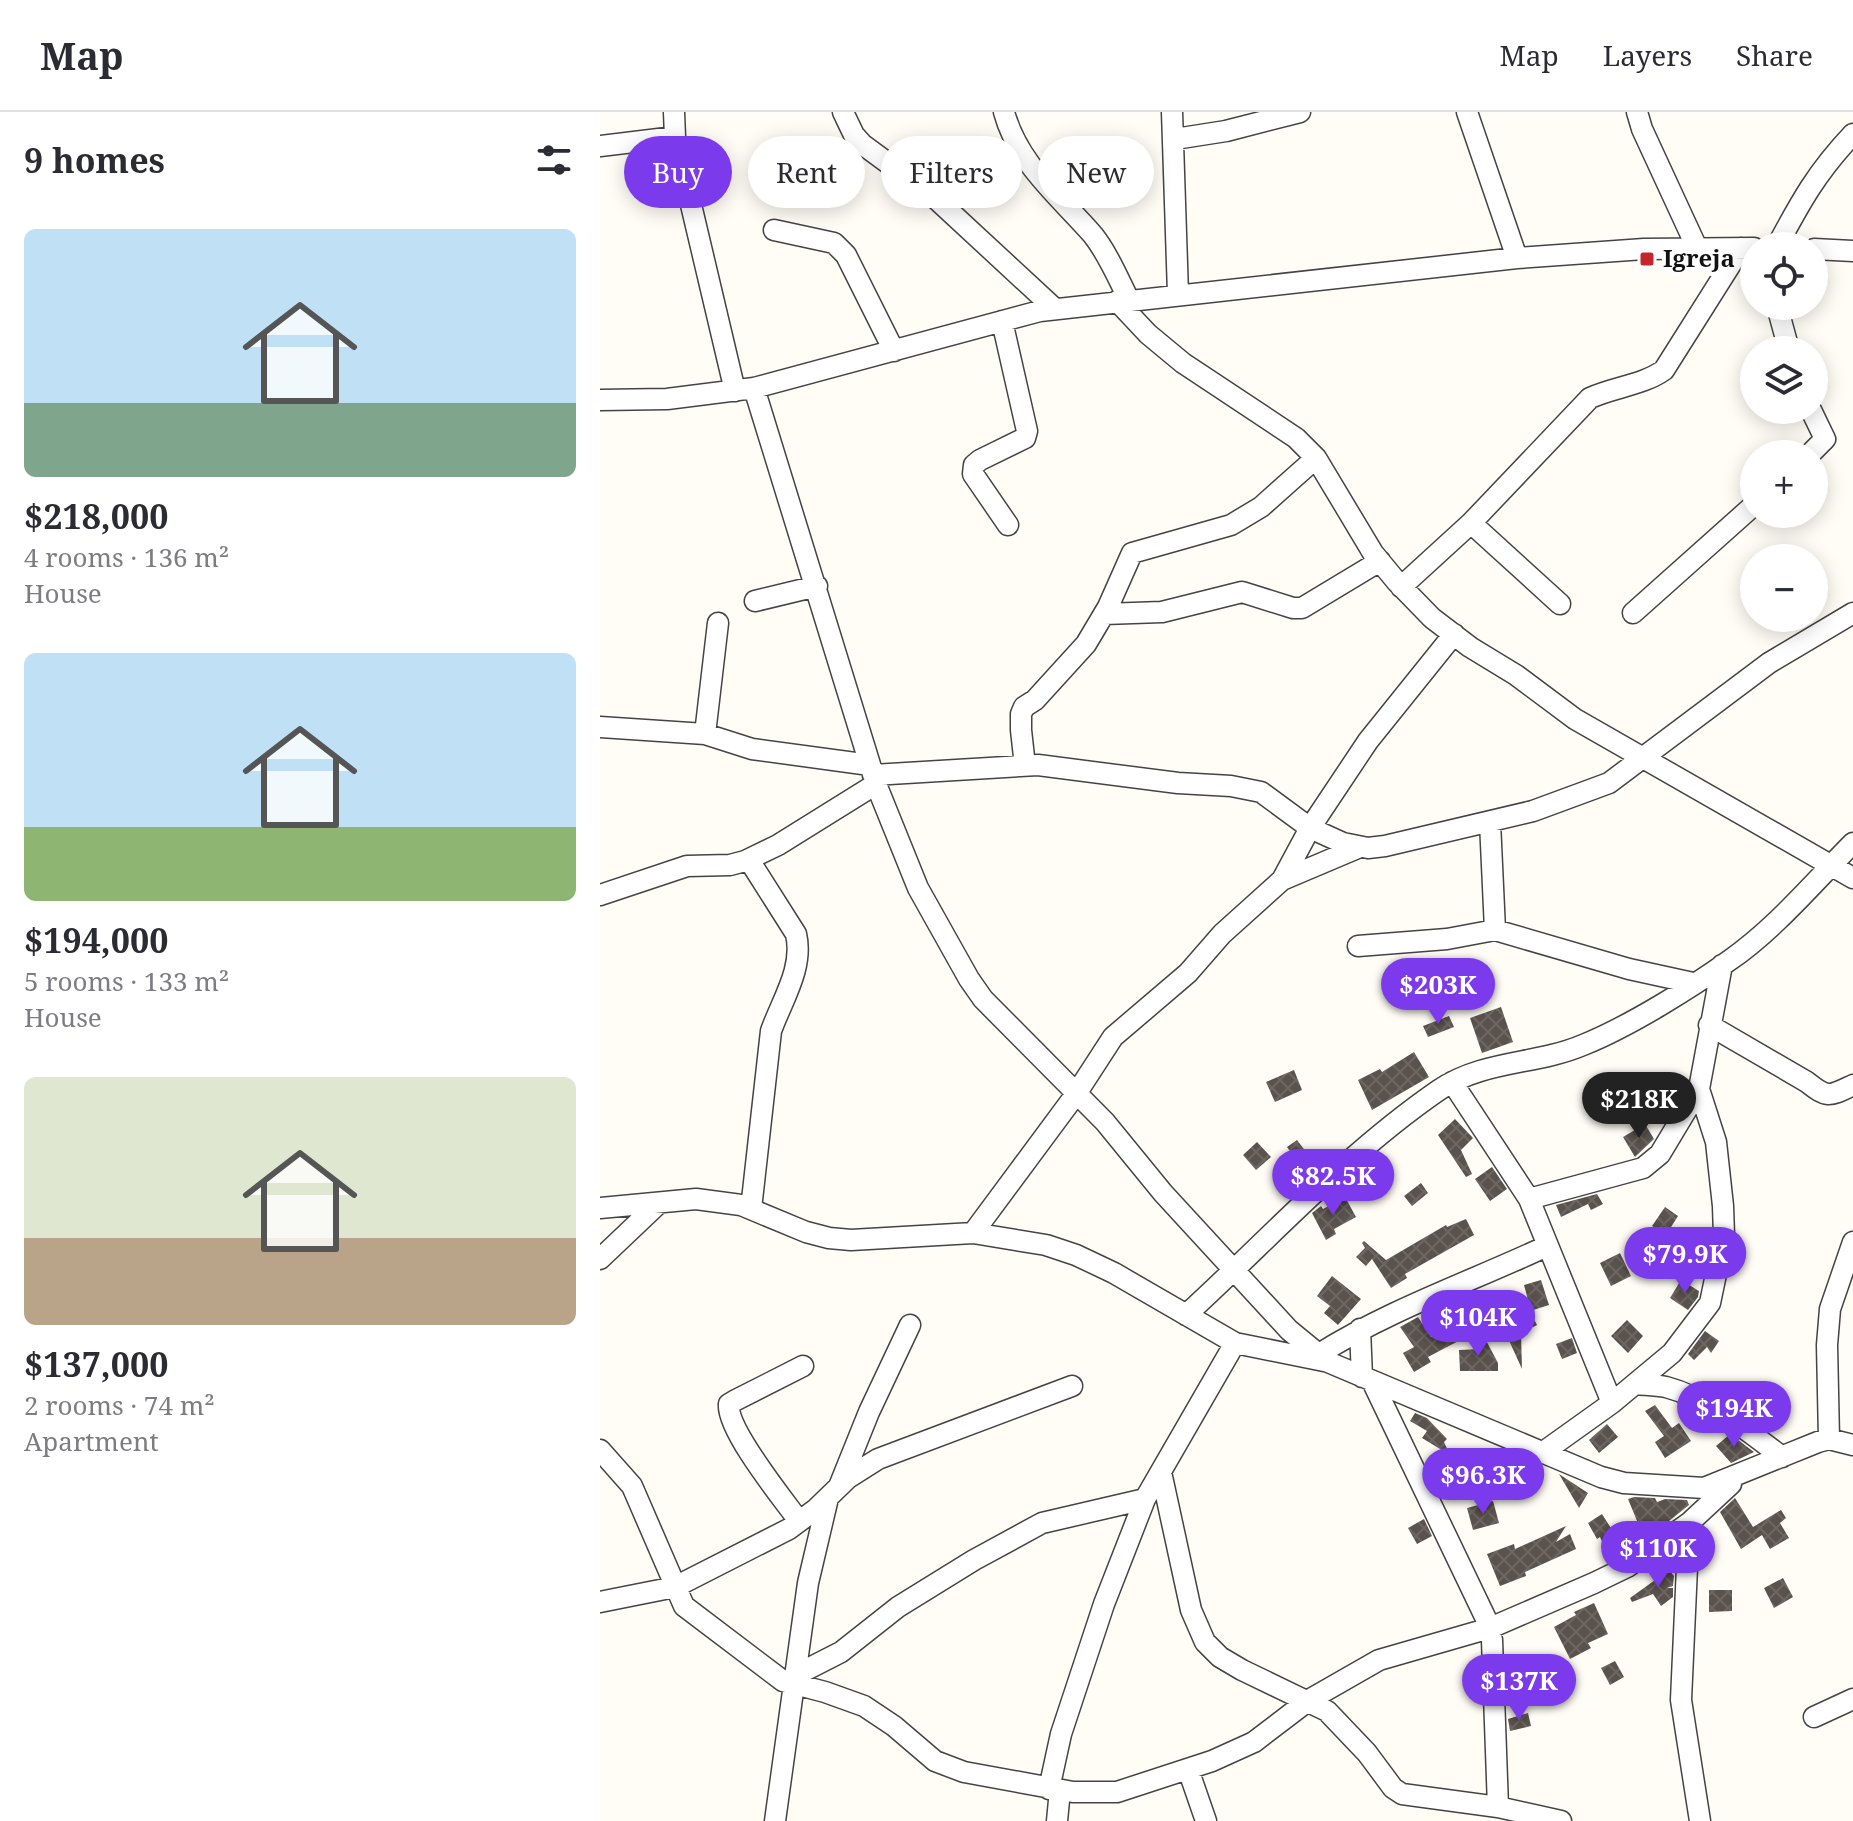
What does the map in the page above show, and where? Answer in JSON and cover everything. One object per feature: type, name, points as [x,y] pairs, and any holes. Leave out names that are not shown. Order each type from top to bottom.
[{"type":"street","points":[[674,112],[675,136]]},
{"type":"street","points":[[843,112],[862,144],[934,197],[1055,309]]},
{"type":"street","points":[[1004,112],[1009,130],[1041,182],[1095,237],[1123,300],[1148,334],[1183,363],[1296,438],[1316,458],[1380,561],[1401,587],[1454,634],[1575,719],[1853,878]]},
{"type":"street","points":[[1172,112],[1178,294]]},
{"type":"street","points":[[1175,139],[1226,131],[1300,112]]},
{"type":"street","points":[[1467,112],[1517,258]]},
{"type":"street","points":[[1637,112],[1697,248]]},
{"type":"street","points":[[1784,232],[1807,190],[1826,163],[1853,134]]},
{"type":"street","points":[[600,146],[624,143]]},
{"type":"street","points":[[695,208],[745,390],[817,586],[873,774],[918,888],[969,979],[1010,1028],[1105,1122],[1233,1271],[1289,1330],[1324,1358],[1601,1477],[1624,1483],[1704,1488],[1829,1439],[1853,1445]]},
{"type":"street","points":[[774,230],[834,243],[846,255],[894,351]]},
{"type":"street","points":[[600,400],[667,399],[745,390],[1055,309],[1517,258],[1644,249],[1740,248]]},
{"type":"street","points":[[1828,250],[1853,251]]},
{"type":"street","points":[[1401,587],[1471,523],[1590,398],[1613,388],[1652,378],[1664,370],[1740,260]]},
{"type":"street","points":[[1002,321],[1027,431],[1025,438],[980,460],[974,465],[973,474],[1008,525]]},
{"type":"street","points":[[1025,766],[1021,714],[1024,707],[1035,700],[1086,644],[1104,614],[1132,553],[1231,525],[1261,507],[1316,458]]},
{"type":"street","points":[[1633,613],[1740,517]]},
{"type":"street","points":[[1471,523],[1560,604]]},
{"type":"street","points":[[1104,614],[1162,612],[1242,592],[1302,608],[1380,561]]},
{"type":"street","points":[[755,601],[817,586]]},
{"type":"street","points":[[973,1233],[1076,1094],[1113,1037],[1188,973],[1222,934],[1282,880],[1360,847],[1385,846],[1533,811],[1609,783],[1769,663],[1853,613]]},
{"type":"street","points":[[705,734],[718,623]]},
{"type":"street","points":[[1282,880],[1310,828],[1368,741],[1454,634]]},
{"type":"street","points":[[600,727],[705,734],[752,749],[873,774],[1025,766],[1066,767],[1261,792],[1310,828],[1360,847]]},
{"type":"street","points":[[600,895],[687,866],[730,865],[749,860],[778,845],[873,774]]},
{"type":"street","points":[[1490,822],[1495,930]]},
{"type":"street","points":[[1186,1315],[1293,1210],[1441,1089],[1485,1068],[1582,1046],[1647,1012],[1722,965],[1769,927],[1853,843]]},
{"type":"street","points":[[749,860],[796,934],[799,947],[789,989],[771,1031],[751,1209]]},
{"type":"street","points":[[1358,946],[1447,939],[1495,930],[1629,969],[1693,983]]},
{"type":"street","points":[[1529,1199],[1643,1168],[1660,1154],[1699,1089],[1722,965]]},
{"type":"street","points":[[1709,1025],[1807,1082],[1821,1094],[1833,1095],[1853,1085]]},
{"type":"street","points":[[1452,1082],[1529,1199],[1612,1403]]},
{"type":"street","points":[[1542,1453],[1612,1403],[1672,1353],[1710,1303],[1724,1236],[1723,1206],[1716,1142],[1699,1089]]},
{"type":"street","points":[[600,1208],[696,1199],[731,1203],[829,1238],[851,1240],[973,1233],[1046,1245],[1114,1273],[1235,1343],[1324,1358],[1360,1329],[1547,1246]]},
{"type":"street","points":[[600,1259],[659,1203]]},
{"type":"street","points":[[1829,1439],[1827,1345],[1830,1309],[1853,1242]]},
{"type":"street","points":[[775,1821],[808,1583],[834,1492],[910,1325]]},
{"type":"street","points":[[1360,1329],[1367,1379],[1482,1606],[1490,1628],[1498,1807]]},
{"type":"street","points":[[1057,1821],[1055,1790],[1061,1734],[1099,1619],[1145,1499],[1235,1343]]},
{"type":"street","points":[[799,1521],[745,1445],[728,1412],[729,1404],[803,1366]]},
{"type":"street","points":[[1635,1384],[1667,1388],[1709,1407],[1782,1457]]},
{"type":"street","points":[[600,1602],[675,1587],[763,1544],[799,1521],[859,1469],[878,1459],[1072,1386]]},
{"type":"street","points":[[600,1450],[632,1486],[684,1606],[783,1681],[793,1680],[841,1652],[898,1607],[1042,1523],[1145,1499]]},
{"type":"street","points":[[1161,1472],[1191,1610],[1205,1642],[1220,1657],[1327,1711],[1396,1791],[1410,1796],[1498,1807],[1561,1821]]},
{"type":"street","points":[[793,1680],[864,1706],[894,1726],[935,1761],[964,1772],[1055,1790],[1117,1792],[1188,1769],[1254,1742],[1309,1700],[1379,1660],[1490,1628],[1627,1567],[1689,1523],[1741,1475]]},
{"type":"street","points":[[1689,1523],[1681,1700],[1700,1821]]},
{"type":"street","points":[[1814,1717],[1853,1699]]},
{"type":"street","points":[[1188,1769],[1206,1821]]},
{"type":"building","points":[[1433,978],[1436,990],[1419,995],[1415,984]]},
{"type":"building","points":[[1501,1007],[1513,1042],[1482,1053],[1470,1018]]},
{"type":"building","points":[[1449,1016],[1454,1027],[1428,1037],[1423,1026]]},
{"type":"building","points":[[1414,1052],[1429,1077],[1372,1110],[1358,1080],[1380,1069],[1382,1072]]},
{"type":"building","points":[[1294,1070],[1302,1090],[1275,1102],[1266,1082]]},
{"type":"building","points":[[1455,1119],[1473,1138],[1461,1150],[1472,1174],[1466,1177],[1438,1135]]},
{"type":"building","points":[[1645,1124],[1654,1139],[1635,1157],[1623,1137]]},
{"type":"building","points":[[1297,1140],[1309,1156],[1299,1164],[1287,1147]]},
{"type":"building","points":[[1257,1142],[1271,1157],[1256,1170],[1243,1155]]},
{"type":"building","points":[[1492,1167],[1507,1189],[1490,1201],[1475,1179]]},
{"type":"building","points":[[1421,1183],[1428,1193],[1412,1206],[1404,1196]]},
{"type":"building","points":[[1597,1194],[1603,1204],[1591,1210],[1588,1204],[1561,1217],[1556,1205]]},
{"type":"building","points":[[1345,1197],[1356,1217],[1334,1229],[1336,1234],[1326,1240],[1312,1213]]},
{"type":"building","points":[[1665,1207],[1678,1216],[1666,1235],[1652,1226]]},
{"type":"building","points":[[1466,1219],[1474,1235],[1405,1274],[1407,1278],[1391,1288],[1372,1259],[1366,1266],[1356,1257],[1365,1248],[1364,1241],[1386,1260],[1446,1225]]},
{"type":"building","points":[[1620,1253],[1631,1276],[1611,1286],[1600,1263]]},
{"type":"building","points":[[1332,1276],[1361,1299],[1338,1325],[1324,1313],[1330,1306],[1317,1296]]},
{"type":"building","points":[[1541,1280],[1549,1305],[1530,1311],[1537,1325],[1521,1333],[1522,1369],[1497,1314],[1528,1300],[1524,1285]]},
{"type":"building","points":[[1681,1280],[1699,1291],[1688,1310],[1670,1298]]},
{"type":"building","points":[[1464,1299],[1473,1316],[1461,1322],[1451,1305]]},
{"type":"building","points":[[1418,1317],[1431,1337],[1466,1337],[1428,1357],[1431,1362],[1414,1372],[1403,1353],[1414,1347],[1400,1327]]},
{"type":"building","points":[[1627,1320],[1643,1336],[1628,1353],[1611,1336]]},
{"type":"building","points":[[1480,1329],[1498,1363],[1498,1371],[1460,1371],[1459,1350],[1480,1349]]},
{"type":"building","points":[[1705,1331],[1719,1341],[1711,1353],[1707,1347],[1694,1360],[1688,1354]]},
{"type":"building","points":[[1572,1338],[1577,1353],[1562,1359],[1556,1344]]},
{"type":"building","points":[[1655,1405],[1672,1428],[1679,1423],[1691,1441],[1665,1458],[1655,1442],[1664,1436],[1645,1411]]},
{"type":"building","points":[[1415,1413],[1427,1418],[1447,1439],[1444,1442],[1450,1455],[1422,1438],[1427,1431],[1410,1421]]},
{"type":"building","points":[[1607,1424],[1618,1437],[1599,1453],[1589,1440]]},
{"type":"building","points":[[1730,1434],[1754,1452],[1731,1463],[1716,1446]]},
{"type":"building","points":[[1559,1474],[1588,1493],[1579,1508]]},
{"type":"building","points":[[1655,1498],[1657,1502],[1665,1499],[1687,1500],[1689,1505],[1669,1521],[1642,1533],[1628,1499]]},
{"type":"building","points":[[1735,1498],[1753,1527],[1781,1510],[1786,1518],[1780,1523],[1789,1538],[1770,1549],[1762,1535],[1741,1549],[1720,1512]]},
{"type":"building","points":[[1493,1501],[1499,1523],[1473,1530],[1467,1508]]},
{"type":"building","points":[[1602,1514],[1616,1536],[1622,1533],[1629,1550],[1611,1561],[1600,1537],[1597,1539],[1588,1523]]},
{"type":"building","points":[[1424,1519],[1432,1536],[1417,1544],[1408,1528]]},
{"type":"building","points":[[1566,1526],[1556,1542],[1570,1534],[1576,1549],[1500,1586],[1487,1554],[1514,1544],[1515,1549]]},
{"type":"building","points":[[1669,1570],[1674,1576],[1673,1586],[1667,1588],[1673,1588],[1673,1597],[1661,1606],[1653,1594],[1632,1602],[1630,1598]]},
{"type":"building","points":[[1783,1578],[1793,1597],[1774,1608],[1764,1588]]},
{"type":"building","points":[[1709,1590],[1732,1590],[1732,1611],[1709,1612]]},
{"type":"building","points":[[1594,1603],[1608,1634],[1588,1643],[1591,1648],[1570,1659],[1554,1627],[1576,1615],[1574,1612]]},
{"type":"building","points":[[1615,1661],[1624,1677],[1610,1685],[1601,1668]]},
{"type":"building","points":[[1562,1666],[1572,1681],[1545,1700],[1535,1685]]},
{"type":"building","points":[[1528,1713],[1531,1726],[1510,1731],[1508,1719]]},
{"type":"place","name":"Igreja","points":[[1647,259]]}]
